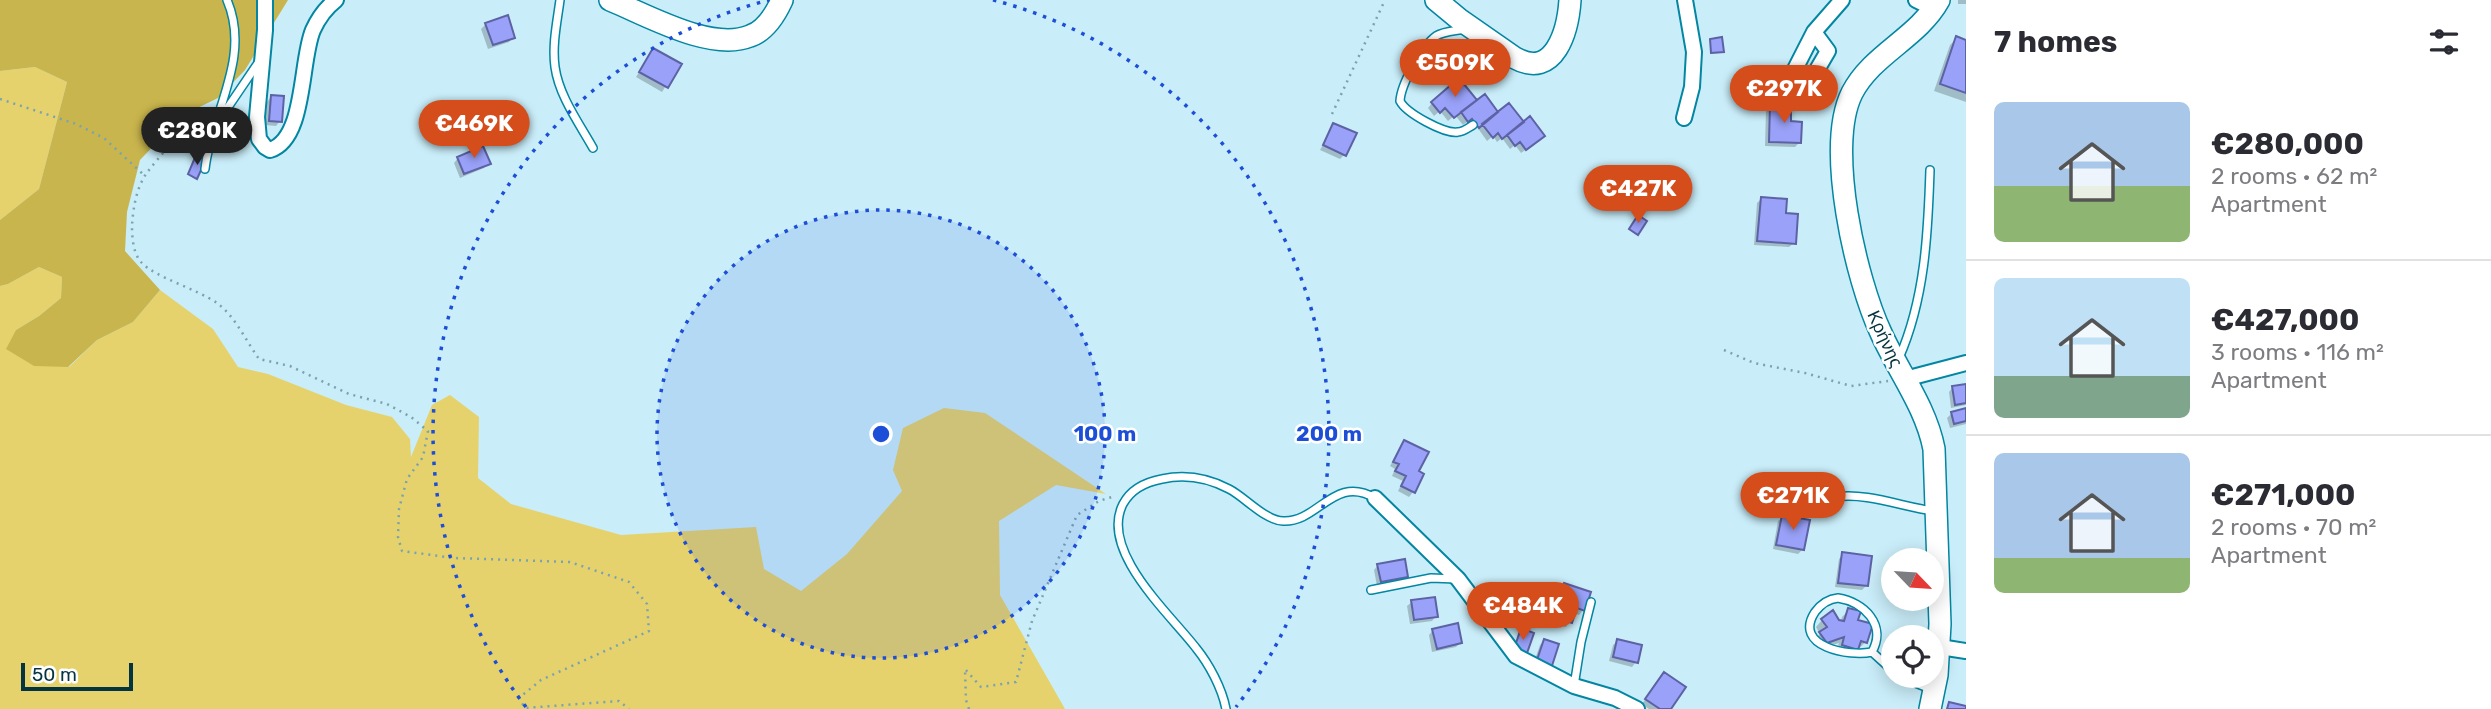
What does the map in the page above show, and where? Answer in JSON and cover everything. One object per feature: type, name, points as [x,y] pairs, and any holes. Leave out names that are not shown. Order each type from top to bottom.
[{"type":"street","points":[[265,0],[257,117],[259,139],[261,144],[270,150],[281,144],[293,126],[299,109],[313,29],[330,4],[336,0]]},
{"type":"street","points":[[610,0],[680,29],[719,40],[737,40],[753,36],[766,25],[782,0]]},
{"type":"street","points":[[1437,0],[1521,61],[1543,63],[1551,58],[1562,38],[1570,0]]},
{"type":"street","points":[[1684,118],[1692,87],[1694,52],[1685,0]]},
{"type":"street","points":[[1790,79],[1814,32],[1842,0]]},
{"type":"street","name":"Κρήνης","points":[[1930,3],[1919,26],[1867,72],[1853,93],[1845,113],[1842,135],[1843,176],[1863,288],[1872,313],[1932,438],[1936,465],[1940,625]]},
{"type":"street","points":[[1807,87],[1828,51],[1814,32]]},
{"type":"street","points":[[1901,372],[1966,363]]},
{"type":"street","points":[[1375,498],[1458,579],[1516,656],[1574,686],[1615,698],[1637,709]]},
{"type":"street","points":[[1944,648],[1966,651]]},
{"type":"lane","points":[[205,169],[213,129],[226,94],[234,53],[234,29],[227,0]]},
{"type":"lane","points":[[560,0],[554,54],[558,81],[593,148]]},
{"type":"lane","points":[[1471,27],[1443,33],[1427,45],[1404,83],[1400,101],[1402,106],[1414,115],[1447,130],[1460,132],[1473,125]]},
{"type":"lane","points":[[213,129],[263,56]]},
{"type":"lane","points":[[1901,372],[1920,292],[1930,170]]},
{"type":"lane","points":[[1226,709],[1221,691],[1198,650],[1141,582],[1124,551],[1119,537],[1119,516],[1126,500],[1138,488],[1152,481],[1172,477],[1195,477],[1231,490],[1280,521],[1302,516],[1338,495],[1352,491],[1366,493],[1375,498]]},
{"type":"lane","points":[[1816,506],[1837,496],[1937,511]]},
{"type":"lane","points":[[1371,590],[1431,578],[1458,579]]},
{"type":"lane","points":[[1872,652],[1877,642],[1877,628],[1871,616],[1858,604],[1838,598],[1828,600],[1818,607],[1810,627],[1820,644],[1846,653],[1872,652],[1881,661]]},
{"type":"lane","points":[[1574,686],[1591,603]]},
{"type":"lane","points":[[1915,688],[1932,700]]},
{"type":"path","points":[[1332,114],[1385,0]]},
{"type":"path","points":[[0,99],[76,124],[104,138],[145,176]]},
{"type":"path","points":[[206,121],[198,130],[168,149],[145,176],[133,208],[132,237],[136,254],[142,263],[220,305],[259,359],[290,366],[349,394],[387,404],[411,417],[428,431],[423,457],[407,479],[399,509],[398,537],[402,551],[454,558],[570,562],[629,582],[647,604],[649,632],[541,680],[519,698],[526,708],[619,701],[629,709]]},
{"type":"path","points":[[1724,350],[1754,363],[1851,386],[1901,372]]},
{"type":"path","points":[[969,709],[965,669],[981,687],[1016,682],[1032,621],[1077,514],[1099,501],[1138,488]]},
{"type":"shaded area","points":[[0,0],[288,0],[245,70],[218,98],[183,115],[140,160],[127,212],[125,251],[160,290],[133,322],[97,340],[68,367],[34,366],[6,349],[16,330],[61,298],[62,277],[39,267],[0,286],[0,220],[39,189],[67,82],[35,67],[0,71]]},
{"type":"shaded area","points":[[35,67],[67,82],[39,189],[0,220],[0,71]]},
{"type":"shaded area","points":[[39,267],[62,277],[61,298],[16,330],[69,367],[97,340],[133,322],[160,290],[213,329],[238,367],[268,374],[346,405],[392,417],[410,439],[411,457],[432,405],[450,395],[479,417],[478,478],[511,504],[621,535],[756,527],[764,569],[801,591],[847,554],[902,491],[893,470],[903,428],[944,408],[985,413],[1106,494],[1056,485],[999,521],[1000,595],[1065,709],[0,709],[0,286]]},
{"type":"building","points":[[508,15],[515,38],[493,45],[485,23]]},
{"type":"building","points":[[1956,36],[1966,40],[1966,93],[1940,84]]},
{"type":"building","points":[[1722,37],[1724,52],[1711,53],[1710,39]]},
{"type":"building","points":[[653,48],[682,64],[668,88],[639,72]]},
{"type":"building","points":[[1459,78],[1477,100],[1454,118],[1445,108],[1440,113],[1431,102]]},
{"type":"building","points":[[1485,94],[1498,112],[1479,128],[1472,119],[1468,122],[1461,112]]},
{"type":"building","points":[[271,95],[284,96],[282,122],[269,121]]},
{"type":"building","points":[[1509,103],[1524,122],[1502,139],[1498,133],[1493,138],[1482,124]]},
{"type":"building","points":[[1770,104],[1791,105],[1791,121],[1802,122],[1801,143],[1769,142]]},
{"type":"building","points":[[1530,116],[1545,136],[1526,150],[1520,142],[1515,146],[1507,135]]},
{"type":"building","points":[[1333,123],[1357,133],[1346,156],[1323,145]]},
{"type":"building","points":[[483,146],[491,164],[464,174],[457,157]]},
{"type":"building","points":[[196,155],[206,159],[197,179],[188,174]]},
{"type":"building","points":[[1761,197],[1787,199],[1786,213],[1798,214],[1796,244],[1757,241]]},
{"type":"building","points":[[1638,215],[1647,221],[1638,235],[1629,229]]},
{"type":"building","points":[[1966,384],[1966,403],[1955,405],[1952,386]]},
{"type":"building","points":[[1966,408],[1966,421],[1954,424],[1951,412]]},
{"type":"building","points":[[1404,440],[1429,452],[1419,471],[1424,474],[1415,493],[1401,486],[1406,476],[1395,471],[1399,464],[1393,462]]},
{"type":"building","points":[[1782,515],[1810,520],[1804,550],[1776,545]]},
{"type":"building","points":[[1842,552],[1872,556],[1868,586],[1838,583]]},
{"type":"building","points":[[1405,559],[1408,577],[1381,582],[1377,564]]},
{"type":"building","points":[[1564,583],[1591,592],[1585,611],[1577,608],[1572,623],[1552,616]]},
{"type":"building","points":[[1435,597],[1438,617],[1414,620],[1411,600]]},
{"type":"building","points":[[1848,608],[1861,611],[1858,620],[1873,624],[1867,643],[1861,641],[1858,650],[1842,645],[1844,637],[1827,643],[1819,632],[1827,627],[1821,619],[1833,610],[1839,620],[1844,621]]},
{"type":"building","points":[[1458,623],[1462,643],[1437,649],[1432,629]]},
{"type":"building","points":[[1521,628],[1534,633],[1526,656],[1513,652]]},
{"type":"building","points":[[1544,639],[1559,644],[1551,669],[1536,663]]},
{"type":"building","points":[[1617,639],[1642,645],[1638,663],[1613,657]]},
{"type":"building","points":[[1664,672],[1686,687],[1671,709],[1660,709],[1645,699]]},
{"type":"building","points":[[1949,702],[1966,706],[1966,709],[1947,709]]}]
